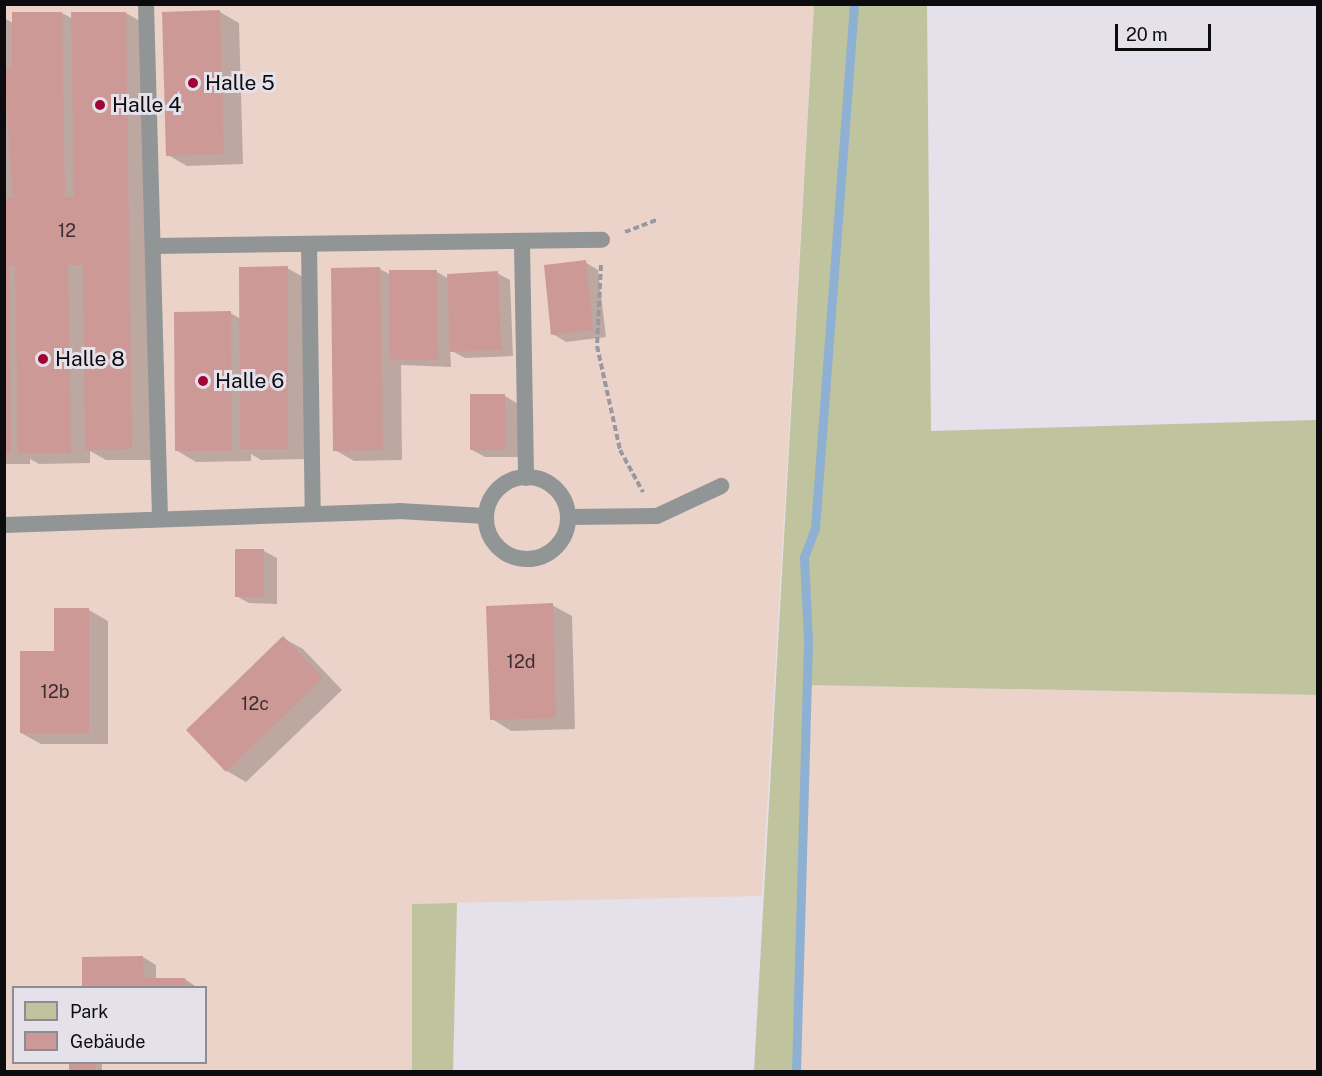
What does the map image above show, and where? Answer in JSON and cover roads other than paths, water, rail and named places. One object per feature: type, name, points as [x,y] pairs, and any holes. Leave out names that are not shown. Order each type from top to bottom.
[{"type":"lane","points":[[146,4],[160,519]]},
{"type":"lane","points":[[154,246],[522,244],[602,240]]},
{"type":"lane","points":[[309,244],[313,514]]},
{"type":"lane","points":[[522,244],[526,478]]},
{"type":"lane","points":[[515,478],[526,478],[541,478],[561,493],[569,517],[562,543],[540,559],[513,558],[492,542],[485,516],[494,492],[515,478]]},
{"type":"lane","points":[[569,517],[657,516],[721,486]]},
{"type":"lane","points":[[4,525],[313,514],[485,516]]},
{"type":"waterway","points":[[796,1072],[808,640],[804,557],[815,528],[854,4]]},
{"type":"place","name":"Halle 5","points":[[193,83]]},
{"type":"place","name":"Halle 4","points":[[100,105]]},
{"type":"place","name":"Halle 8","points":[[43,359]]},
{"type":"place","name":"Halle 6","points":[[203,381]]}]
